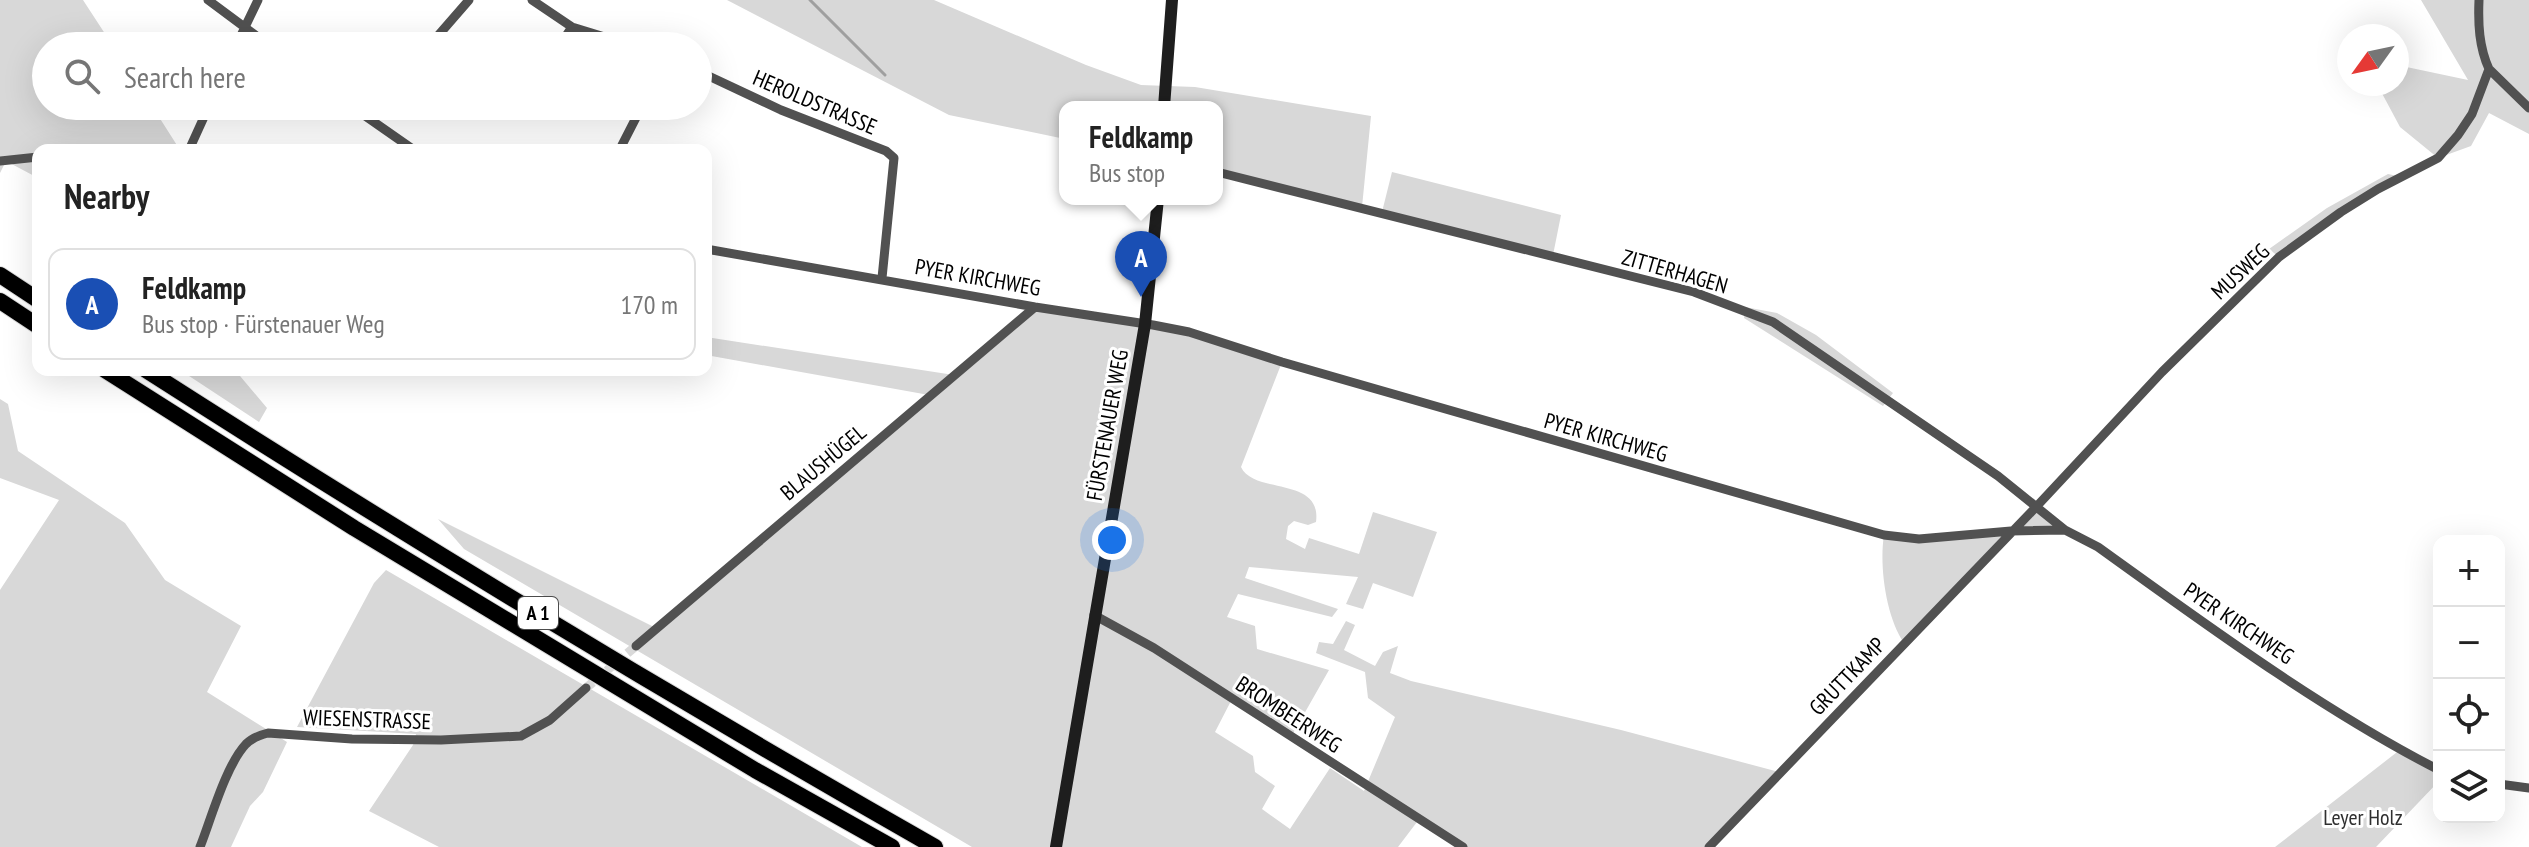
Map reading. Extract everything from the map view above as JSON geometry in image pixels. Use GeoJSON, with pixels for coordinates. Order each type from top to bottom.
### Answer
{"type":"FeatureCollection","features":[{"type":"Feature","properties":{"kind":"highway"},"geometry":{"type":"LineString","coordinates":[[0,275],[32,296]]}},
{"type":"Feature","properties":{"kind":"highway"},"geometry":{"type":"LineString","coordinates":[[0,301],[32,322]]}},
{"type":"Feature","properties":{"kind":"highway","name":"A 1"},"geometry":{"type":"LineString","coordinates":[[115,376],[381,544],[755,770],[892,847]]}},
{"type":"Feature","properties":{"kind":"highway","name":"A 1"},"geometry":{"type":"LineString","coordinates":[[155,376],[366,510],[773,754],[935,847]]}},
{"type":"Feature","properties":{"kind":"street"},"geometry":{"type":"LineString","coordinates":[[208,0],[252,32]]}},
{"type":"Feature","properties":{"kind":"street"},"geometry":{"type":"LineString","coordinates":[[243,32],[258,0]]}},
{"type":"Feature","properties":{"kind":"street"},"geometry":{"type":"LineString","coordinates":[[441,32],[469,0]]}},
{"type":"Feature","properties":{"kind":"street"},"geometry":{"type":"LineString","coordinates":[[532,0],[572,27],[588,32]]}},
{"type":"Feature","properties":{"kind":"street"},"geometry":{"type":"LineString","coordinates":[[1164,101],[1172,0]]}},
{"type":"Feature","properties":{"kind":"street"},"geometry":{"type":"LineString","coordinates":[[2479,0],[2482,54],[2489,69],[2529,108]]}},
{"type":"Feature","properties":{"kind":"street"},"geometry":{"type":"LineString","coordinates":[[569,32],[572,27]]}},
{"type":"Feature","properties":{"kind":"street","name":"MUSWEG"},"geometry":{"type":"LineString","coordinates":[[2011,531],[2162,372],[2279,257],[2341,212],[2438,158],[2472,114],[2489,69]]}},
{"type":"Feature","properties":{"kind":"street","name":"HEROLDSTRASSE"},"geometry":{"type":"LineString","coordinates":[[712,78],[781,110],[886,151],[894,158],[882,278]]}},
{"type":"Feature","properties":{"kind":"street"},"geometry":{"type":"LineString","coordinates":[[192,144],[203,120]]}},
{"type":"Feature","properties":{"kind":"street"},"geometry":{"type":"LineString","coordinates":[[371,120],[405,144]]}},
{"type":"Feature","properties":{"kind":"street"},"geometry":{"type":"LineString","coordinates":[[623,144],[635,120]]}},
{"type":"Feature","properties":{"kind":"street"},"geometry":{"type":"LineString","coordinates":[[2,158],[32,157]]}},
{"type":"Feature","properties":{"kind":"street","name":"ZITTERHAGEN"},"geometry":{"type":"LineString","coordinates":[[1223,174],[1694,292],[1773,322],[1998,476],[2065,530]]}},
{"type":"Feature","properties":{"kind":"street","name":"FÜRSTENAUER WEG"},"geometry":{"type":"LineString","coordinates":[[1056,847],[1145,324],[1157,205]]}},
{"type":"Feature","properties":{"kind":"street","name":"PYER KIRCHWEG"},"geometry":{"type":"LineString","coordinates":[[712,250],[1189,332],[1884,535],[1919,539],[2065,530],[2098,547],[2310,693],[2433,767]]}},
{"type":"Feature","properties":{"kind":"street","name":"BLAUSHÜGEL"},"geometry":{"type":"LineString","coordinates":[[636,646],[1035,307]]}},
{"type":"Feature","properties":{"kind":"street","name":"GRUTTKAMP"},"geometry":{"type":"LineString","coordinates":[[1709,847],[2011,531]]}},
{"type":"Feature","properties":{"kind":"street","name":"BROMBEERWEG"},"geometry":{"type":"LineString","coordinates":[[1094,615],[1154,648],[1463,847]]}},
{"type":"Feature","properties":{"kind":"street","name":"WIESENSTRASSE"},"geometry":{"type":"LineString","coordinates":[[200,847],[237,755],[249,741],[262,735],[441,740],[521,736],[550,720],[586,688]]}},
{"type":"Feature","properties":{"kind":"street"},"geometry":{"type":"LineString","coordinates":[[2505,785],[2529,788]]}},
{"type":"Feature","properties":{"kind":"green space"},"geometry":{"type":"Polygon","coordinates":[[[0,0],[83,0],[104,32],[32,32],[32,120],[161,120],[176,144],[32,144],[32,175],[6,161],[0,173],[0,0]]]}},
{"type":"Feature","properties":{"kind":"green space"},"geometry":{"type":"Polygon","coordinates":[[[727,0],[934,0],[1141,85],[1195,87],[1371,116],[1362,207],[1382,212],[1392,172],[1561,215],[1553,255],[1223,173],[1223,101],[1059,101],[1059,138],[949,115],[727,0]]]}},
{"type":"Feature","properties":{"kind":"green space"},"geometry":{"type":"Polygon","coordinates":[[[2421,0],[2529,0],[2529,134],[2489,113],[2471,146],[2438,158],[2400,127],[2383,96],[2409,96],[2409,68],[2468,80],[2421,0]]]}},
{"type":"Feature","properties":{"kind":"green space"},"geometry":{"type":"Polygon","coordinates":[[[2388,174],[2402,177],[2279,257],[2269,249],[2327,208],[2388,174]]]}},
{"type":"Feature","properties":{"kind":"green space"},"geometry":{"type":"Polygon","coordinates":[[[1035,307],[1153,325],[1282,362],[1241,467],[1248,476],[1309,498],[1315,508],[1316,522],[1308,525],[1294,521],[1288,526],[1286,539],[1305,549],[1309,538],[1359,554],[1373,512],[1437,532],[1413,597],[1373,583],[1363,609],[1346,604],[1358,577],[1249,567],[1245,578],[1338,609],[1332,617],[1238,594],[1227,617],[1255,626],[1257,649],[1329,670],[1291,737],[1232,699],[1215,732],[1253,756],[1255,772],[1275,786],[1262,809],[1290,829],[1330,768],[1364,791],[1395,717],[1368,698],[1365,672],[1316,653],[1319,642],[1333,644],[1346,621],[1355,625],[1344,650],[1375,666],[1383,652],[1398,646],[1390,673],[1411,681],[1621,730],[1779,772],[1707,847],[1466,847],[1420,818],[1398,847],[972,847],[464,549],[438,519],[656,628],[929,395],[712,356],[712,338],[954,375],[1035,307]]]}},
{"type":"Feature","properties":{"kind":"green space"},"geometry":{"type":"Polygon","coordinates":[[[1745,307],[1777,313],[1816,335],[1893,393],[1883,406],[1744,318],[1745,307]]]}},
{"type":"Feature","properties":{"kind":"green space"},"geometry":{"type":"Polygon","coordinates":[[[189,376],[240,376],[267,408],[259,422],[189,376]]]}},
{"type":"Feature","properties":{"kind":"green space"},"geometry":{"type":"Polygon","coordinates":[[[0,399],[8,404],[18,451],[125,523],[165,580],[241,626],[207,692],[287,742],[263,792],[250,806],[231,847],[0,847],[0,590],[59,500],[0,478],[0,399]]]}},
{"type":"Feature","properties":{"kind":"green space"},"geometry":{"type":"Polygon","coordinates":[[[2037,506],[2065,530],[2011,531],[2037,506]]]}},
{"type":"Feature","properties":{"kind":"green space"},"geometry":{"type":"Polygon","coordinates":[[[2011,531],[1904,643],[1893,620],[1885,591],[1882,561],[1884,535],[1919,539],[2011,531]]]}},
{"type":"Feature","properties":{"kind":"green space"},"geometry":{"type":"Polygon","coordinates":[[[386,570],[862,847],[439,847],[369,811],[413,745],[416,734],[297,727],[374,583],[386,570]]]}},
{"type":"Feature","properties":{"kind":"green space","name":"Leyer Holz"},"geometry":{"type":"Polygon","coordinates":[[[2401,749],[2433,770],[2433,787],[2376,847],[2275,847],[2401,749]]]}},
{"type":"Feature","properties":{"kind":"waterway"},"geometry":{"type":"LineString","coordinates":[[810,0],[885,75]]}},
{"type":"Feature","properties":{"kind":"tunnel"},"geometry":{"type":"LineString","coordinates":[[586,688],[636,646]]}},
{"type":"Feature","properties":{"kind":"place","name":"Feldkamp"},"geometry":{"type":"Point","coordinates":[1141,297]}}]}
